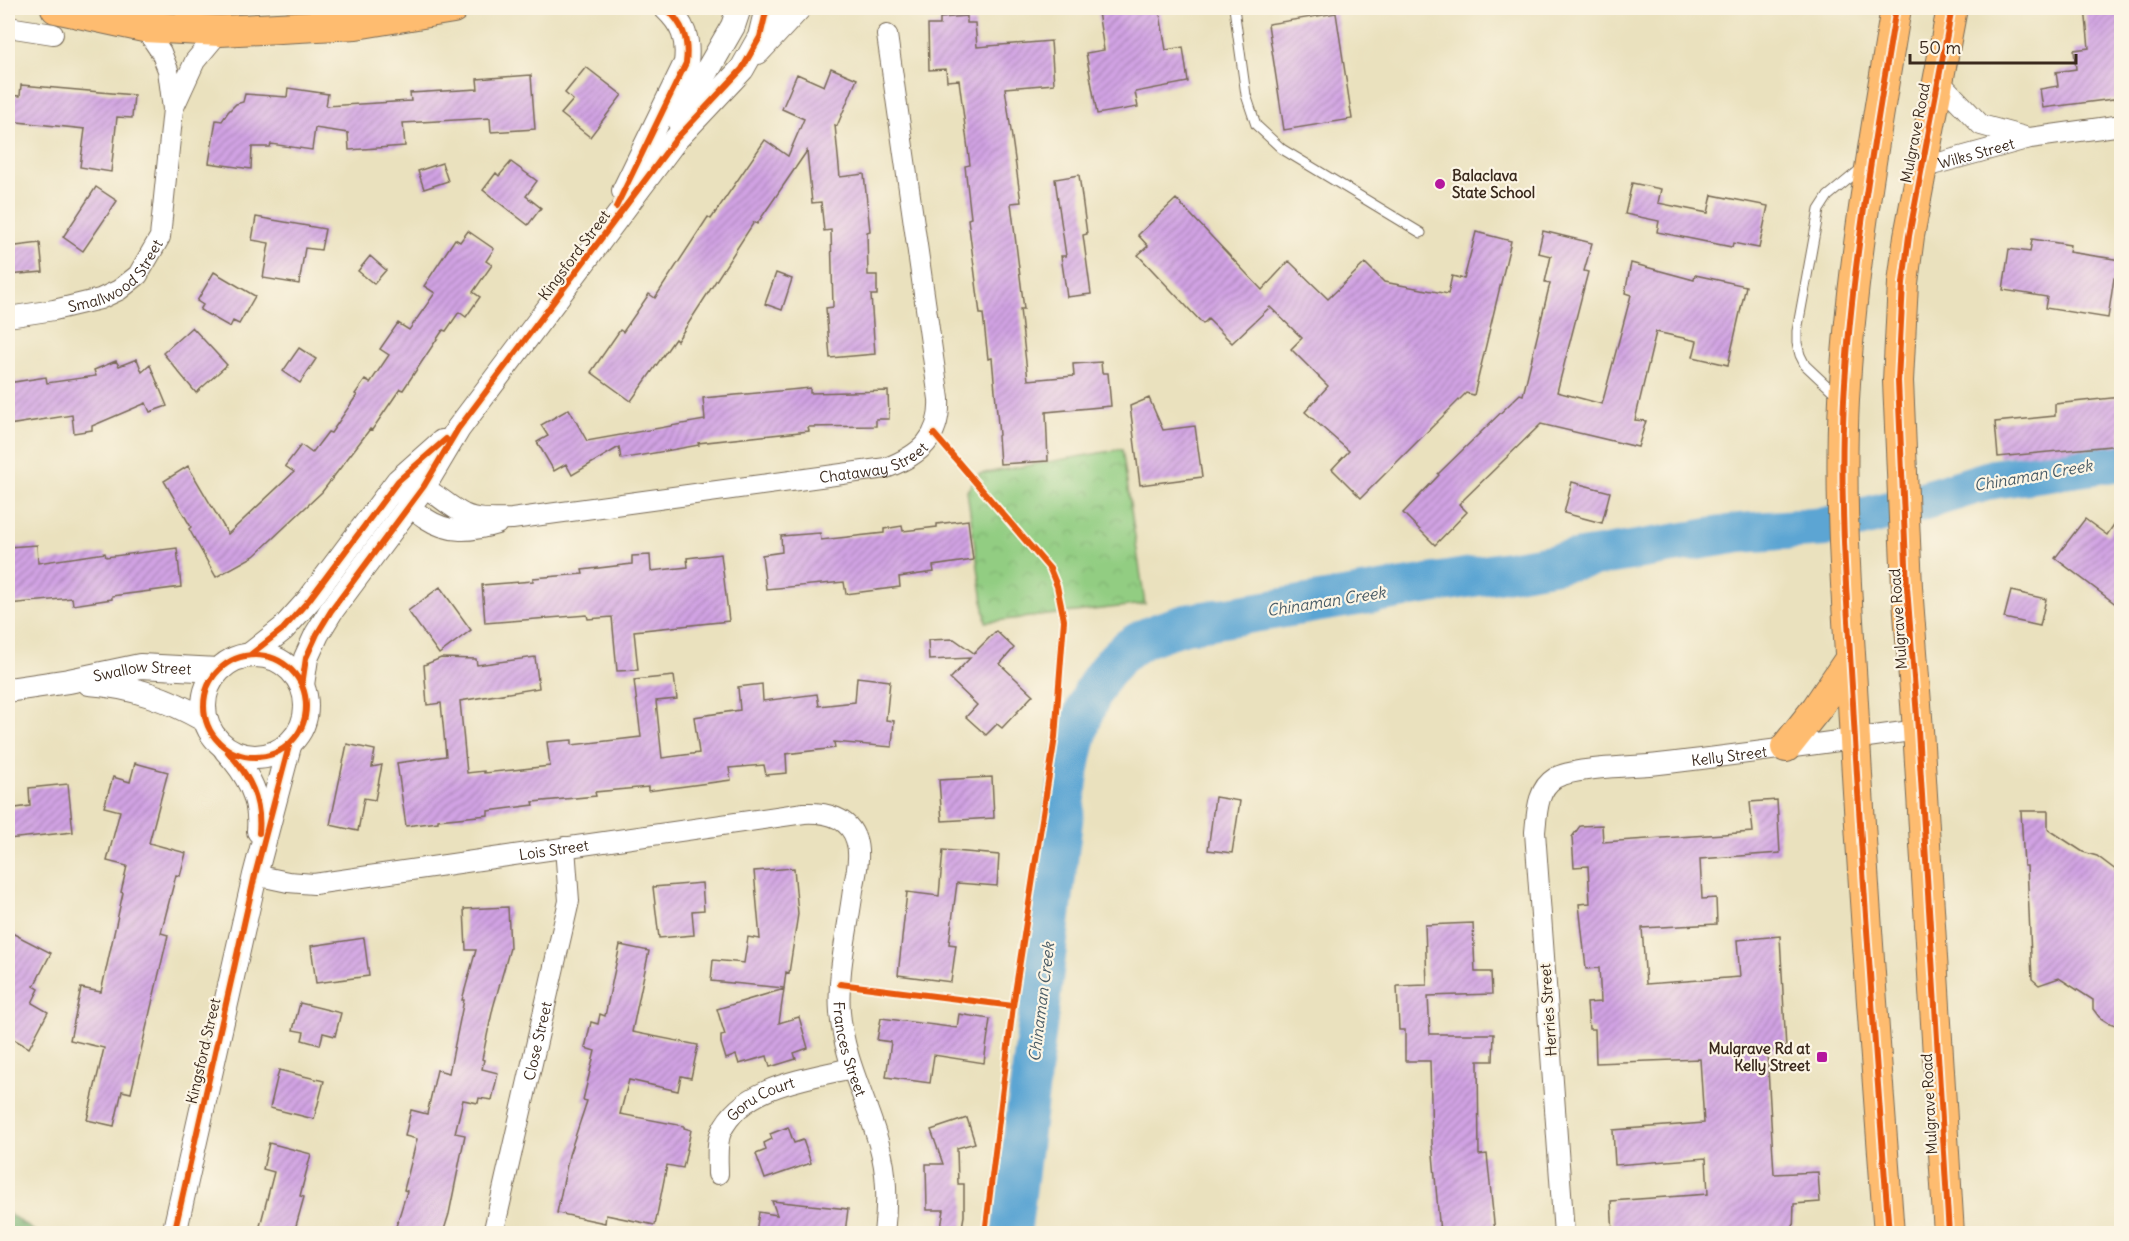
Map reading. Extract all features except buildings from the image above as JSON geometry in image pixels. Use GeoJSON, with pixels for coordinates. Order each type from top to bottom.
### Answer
{"type":"FeatureCollection","features":[{"type":"Feature","properties":{"kind":"main road"},"geometry":{"type":"LineString","coordinates":[[54,21],[220,32],[356,24],[453,8]]}},
{"type":"Feature","properties":{"kind":"main road"},"geometry":{"type":"LineString","coordinates":[[1881,8],[1889,51]]}},
{"type":"Feature","properties":{"kind":"main road"},"geometry":{"type":"LineString","coordinates":[[1889,1233],[1854,738],[1844,499],[1844,402],[1850,316],[1896,8]]}},
{"type":"Feature","properties":{"kind":"main road","name":"Mulgrave Road"},"geometry":{"type":"LineString","coordinates":[[1948,1233],[1899,427],[1900,332],[1909,236],[1952,8]]}},
{"type":"Feature","properties":{"kind":"main road"},"geometry":{"type":"LineString","coordinates":[[1786,747],[1818,708],[1850,659]]}},
{"type":"Feature","properties":{"kind":"street"},"geometry":{"type":"LineString","coordinates":[[600,239],[686,63],[688,47],[683,30],[674,15],[666,8]]}},
{"type":"Feature","properties":{"kind":"street","name":"Kingsford Street"},"geometry":{"type":"LineString","coordinates":[[676,139],[695,92],[724,45],[739,8]]}},
{"type":"Feature","properties":{"kind":"street","name":"Kingsford Street"},"geometry":{"type":"LineString","coordinates":[[302,685],[306,658],[331,611],[424,486],[458,429],[600,239],[676,139],[742,69],[760,37],[767,8]]}},
{"type":"Feature","properties":{"kind":"street"},"geometry":{"type":"LineString","coordinates":[[742,69],[799,8]]}},
{"type":"Feature","properties":{"kind":"street"},"geometry":{"type":"LineString","coordinates":[[8,27],[54,21]]}},
{"type":"Feature","properties":{"kind":"street","name":"Smallwood Street"},"geometry":{"type":"LineString","coordinates":[[8,317],[54,310],[100,299],[119,290],[138,275],[160,237],[173,109],[168,70],[161,52],[144,27]]}},
{"type":"Feature","properties":{"kind":"street","name":"Smallwood Street"},"geometry":{"type":"LineString","coordinates":[[173,109],[195,61],[220,32]]}},
{"type":"Feature","properties":{"kind":"street","name":"Chataway Street"},"geometry":{"type":"LineString","coordinates":[[409,506],[436,525],[457,531],[476,530],[512,519],[885,468],[900,462],[926,444],[934,434],[938,422],[939,399],[887,35]]}},
{"type":"Feature","properties":{"kind":"street","name":"Wilks Street"},"geometry":{"type":"LineString","coordinates":[[1938,81],[1982,125],[2030,138]]}},
{"type":"Feature","properties":{"kind":"street","name":"Wilks Street"},"geometry":{"type":"LineString","coordinates":[[1921,168],[2030,138],[2121,125]]}},
{"type":"Feature","properties":{"kind":"street","name":"Kingsford Street"},"geometry":{"type":"LineString","coordinates":[[250,655],[283,628],[304,605],[398,481],[458,429]]}},
{"type":"Feature","properties":{"kind":"street"},"geometry":{"type":"LineString","coordinates":[[398,481],[409,506]]}},
{"type":"Feature","properties":{"kind":"street","name":"Chataway Street"},"geometry":{"type":"LineString","coordinates":[[398,481],[424,486],[466,514],[478,518],[512,519]]}},
{"type":"Feature","properties":{"kind":"street"},"geometry":{"type":"LineString","coordinates":[[250,655],[266,656],[281,661],[293,672],[302,685],[306,701],[306,718],[299,733],[289,746],[275,754],[259,758],[241,757],[225,749],[213,736],[205,720],[203,703],[208,685],[218,670],[232,660],[250,655]]}},
{"type":"Feature","properties":{"kind":"street","name":"Swallow Street"},"geometry":{"type":"LineString","coordinates":[[8,690],[69,681],[140,666],[218,670]]}},
{"type":"Feature","properties":{"kind":"street","name":"Swallow Street"},"geometry":{"type":"LineString","coordinates":[[69,681],[111,684],[149,694],[205,720]]}},
{"type":"Feature","properties":{"kind":"street","name":"Kelly Street"},"geometry":{"type":"LineString","coordinates":[[1544,788],[1556,778],[1571,772],[1657,764],[1918,730]]}},
{"type":"Feature","properties":{"kind":"street","name":"Kingsford Street"},"geometry":{"type":"LineString","coordinates":[[174,1233],[255,875],[289,746]]}},
{"type":"Feature","properties":{"kind":"street","name":"Kingsford Street"},"geometry":{"type":"LineString","coordinates":[[225,749],[246,772],[258,799],[260,821],[255,875]]}},
{"type":"Feature","properties":{"kind":"street","name":"Herries Street"},"geometry":{"type":"LineString","coordinates":[[1544,788],[1538,806],[1535,831],[1564,1233]]}},
{"type":"Feature","properties":{"kind":"street","name":"Lois Street"},"geometry":{"type":"LineString","coordinates":[[255,875],[288,882],[314,884],[804,813],[834,816],[848,826]]}},
{"type":"Feature","properties":{"kind":"street","name":"Frances Street"},"geometry":{"type":"LineString","coordinates":[[848,826],[856,841],[857,862],[840,984],[840,1012],[851,1068],[867,1107],[882,1155],[886,1179],[884,1233]]}},
{"type":"Feature","properties":{"kind":"street","name":"Close Street"},"geometry":{"type":"LineString","coordinates":[[493,1233],[568,901],[565,847]]}},
{"type":"Feature","properties":{"kind":"street","name":"Goru Court"},"geometry":{"type":"LineString","coordinates":[[718,1174],[721,1133],[733,1114],[750,1100],[772,1088],[851,1068]]}},
{"type":"Feature","properties":{"kind":"lane"},"geometry":{"type":"LineString","coordinates":[[1234,8],[1246,94],[1256,125],[1282,149],[1421,233]]}},
{"type":"Feature","properties":{"kind":"lane"},"geometry":{"type":"LineString","coordinates":[[1844,402],[1805,365],[1800,355],[1797,331],[1818,210],[1828,196],[1872,159]]}},
{"type":"Feature","properties":{"kind":"green space"},"geometry":{"type":"Polygon","coordinates":[[[1122,449],[1145,604],[986,622],[967,491],[979,474],[1122,449]]]}},
{"type":"Feature","properties":{"kind":"green space"},"geometry":{"type":"Polygon","coordinates":[[[8,1213],[37,1233],[8,1233],[8,1213]]]}},
{"type":"Feature","properties":{"kind":"waterway","name":"Chinaman Creek"},"geometry":{"type":"LineString","coordinates":[[1011,1234],[1069,773],[1077,735],[1098,683],[1109,667],[1138,642],[1186,624],[1740,533],[1826,527],[1897,509],[1993,479],[2122,461]]}},
{"type":"Feature","properties":{"kind":"cycle path"},"geometry":{"type":"LineString","coordinates":[[616,207],[686,63],[687,47],[684,32],[666,8]]}},
{"type":"Feature","properties":{"kind":"cycle path"},"geometry":{"type":"LineString","coordinates":[[302,685],[306,658],[331,611],[424,486],[458,429],[676,139],[742,69],[760,37],[767,8]]}},
{"type":"Feature","properties":{"kind":"cycle path"},"geometry":{"type":"LineString","coordinates":[[1889,1234],[1861,836],[1846,589],[1842,475],[1844,400],[1852,301],[1896,8]]}},
{"type":"Feature","properties":{"kind":"cycle path"},"geometry":{"type":"LineString","coordinates":[[1949,1234],[1907,587],[1898,381],[1903,283],[1909,236],[1952,8]]}},
{"type":"Feature","properties":{"kind":"cycle path"},"geometry":{"type":"LineString","coordinates":[[934,434],[1050,569],[1057,586],[1064,620],[1055,737],[1013,1006],[985,1234]]}},
{"type":"Feature","properties":{"kind":"cycle path"},"geometry":{"type":"LineString","coordinates":[[250,655],[283,629],[309,600],[398,481],[446,439]]}},
{"type":"Feature","properties":{"kind":"cycle path"},"geometry":{"type":"LineString","coordinates":[[255,655],[275,658],[284,663],[298,677],[303,686],[306,706],[303,726],[298,735],[284,749],[275,754],[255,757],[235,754],[226,749],[212,735],[207,726],[204,706],[207,686],[212,677],[226,663],[235,658],[255,655]]}},
{"type":"Feature","properties":{"kind":"cycle path"},"geometry":{"type":"LineString","coordinates":[[174,1234],[255,875],[289,746]]}},
{"type":"Feature","properties":{"kind":"cycle path"},"geometry":{"type":"LineString","coordinates":[[228,752],[243,770],[253,789],[259,810],[259,833]]}},
{"type":"Feature","properties":{"kind":"cycle path"},"geometry":{"type":"LineString","coordinates":[[840,984],[1013,1006]]}},
{"type":"Feature","properties":{"kind":"place","name":"Balaclava State School"},"geometry":{"type":"Point","coordinates":[1440,184]}},
{"type":"Feature","properties":{"kind":"place","name":"Mulgrave Rd at Kelly Street"},"geometry":{"type":"Point","coordinates":[1822,1057]}}]}
